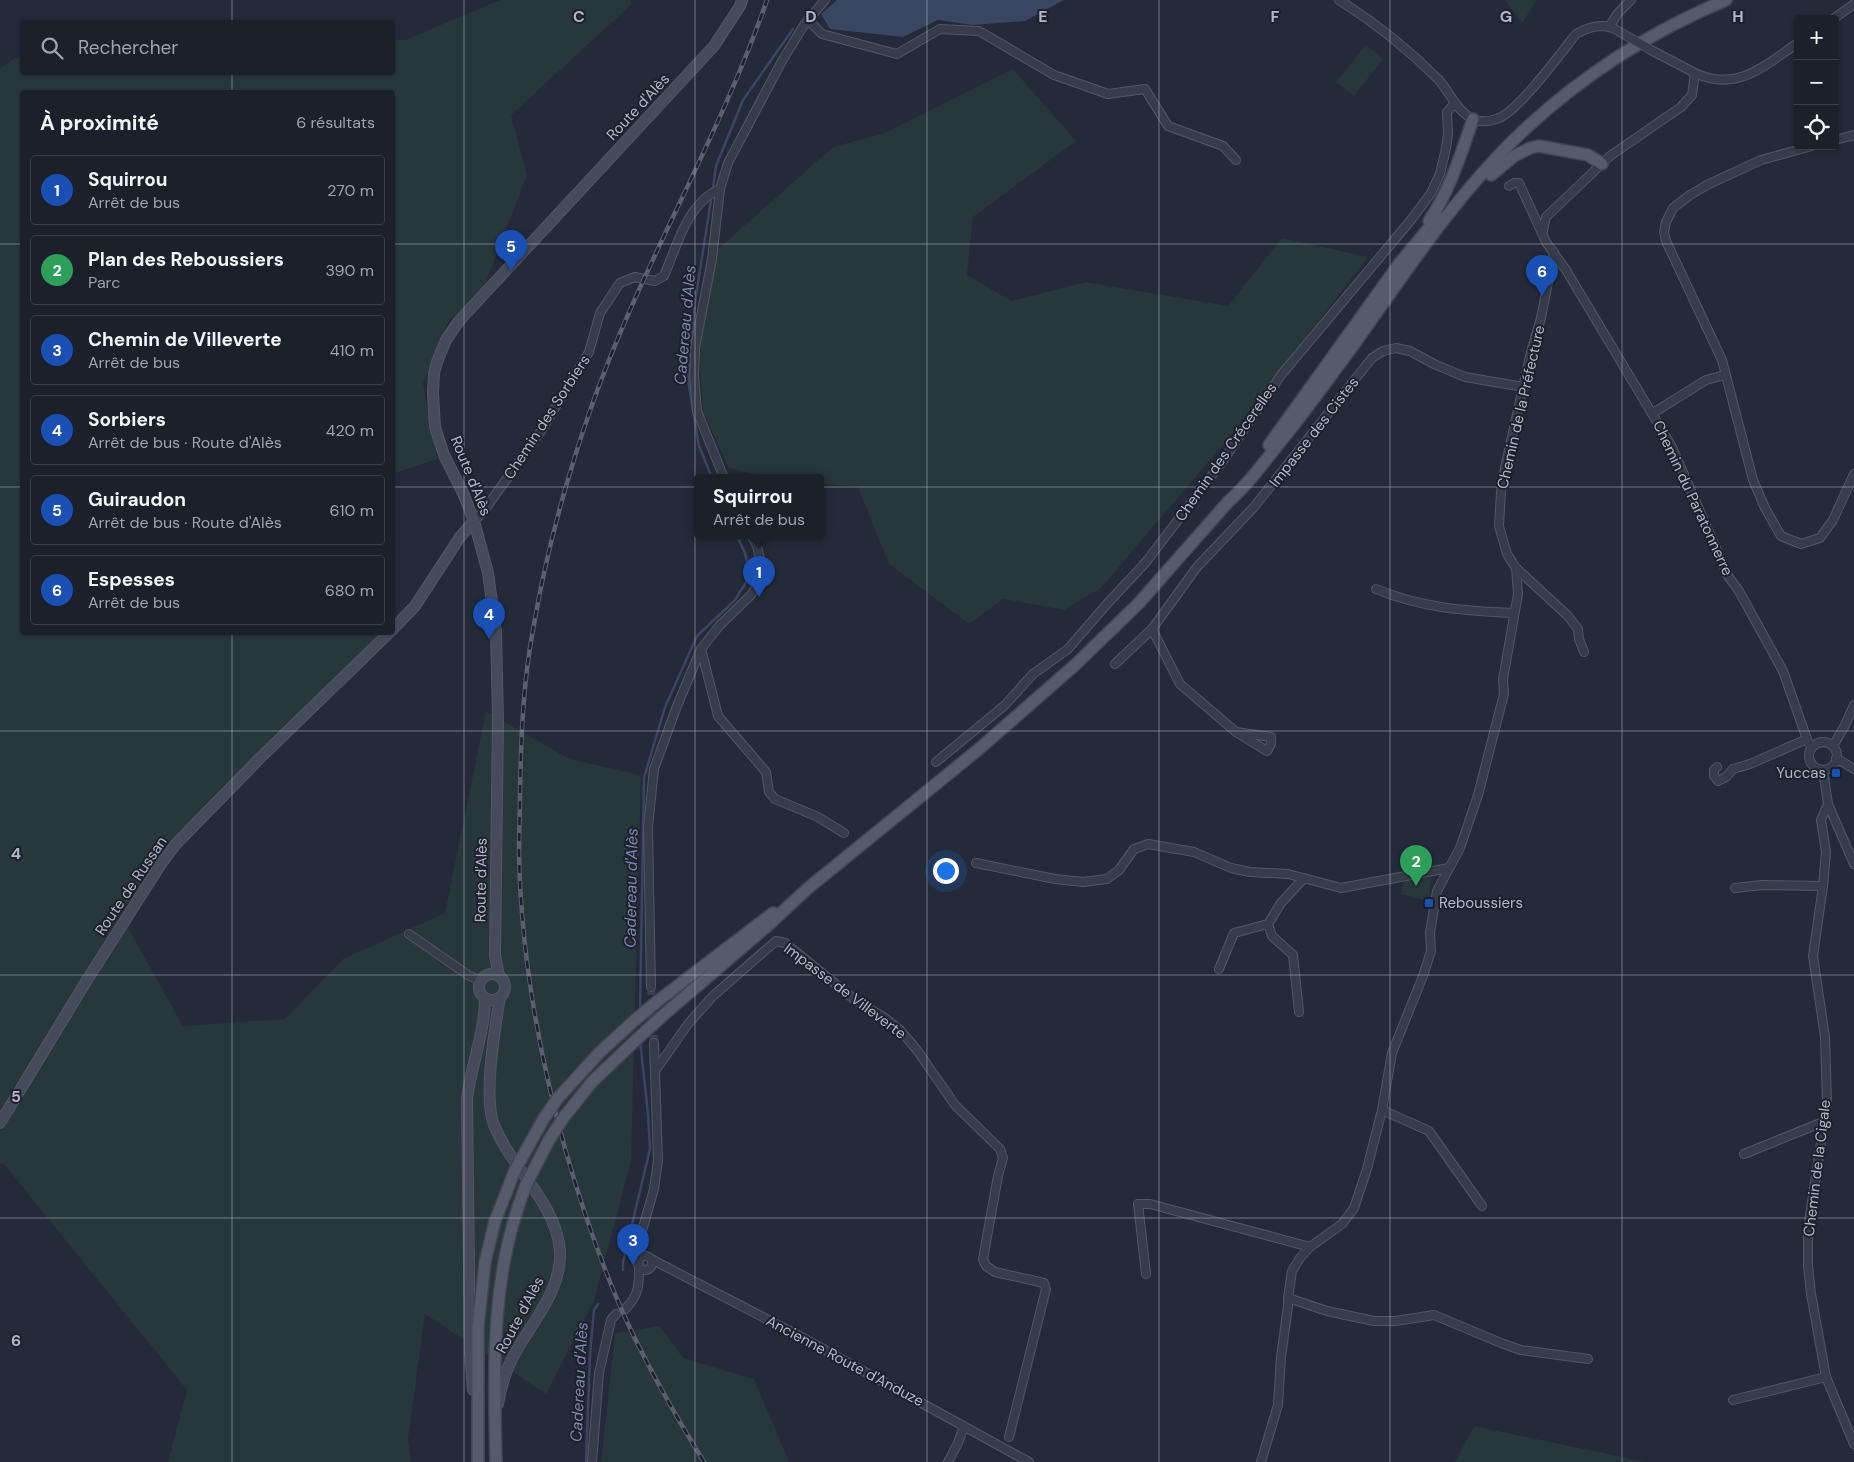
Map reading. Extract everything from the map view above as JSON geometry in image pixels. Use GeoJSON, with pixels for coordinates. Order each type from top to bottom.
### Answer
{"type":"FeatureCollection","features":[{"type":"Feature","properties":{"kind":"main road","name":"Route d'Alès"},"geometry":{"type":"LineString","coordinates":[[499,976],[495,956],[498,720],[496,631],[488,573],[474,521],[463,493],[444,455],[435,427],[434,373],[446,340],[459,321],[714,46],[742,0]]}},
{"type":"Feature","properties":{"kind":"main road"},"geometry":{"type":"LineString","coordinates":[[1400,264],[1477,170],[1515,131],[1555,95],[1599,61],[1648,30],[1708,0]]}},
{"type":"Feature","properties":{"kind":"main road"},"geometry":{"type":"LineString","coordinates":[[1228,502],[1243,489],[1305,412],[1453,210],[1524,131],[1581,82],[1602,67],[1660,32],[1726,0]]}},
{"type":"Feature","properties":{"kind":"main road"},"geometry":{"type":"LineString","coordinates":[[496,1462],[494,1368],[500,1280],[516,1209],[549,1140],[564,1117],[592,1082],[660,1018],[807,890],[979,749],[1081,659],[1166,575],[1228,502],[1400,264],[1440,204],[1451,181],[1473,119]]}},
{"type":"Feature","properties":{"kind":"main road"},"geometry":{"type":"LineString","coordinates":[[1453,210],[1506,162],[1530,148],[1546,146],[1588,155],[1602,164]]}},
{"type":"Feature","properties":{"kind":"main road","name":"Route de Russan"},"geometry":{"type":"LineString","coordinates":[[395,627],[415,606],[460,537],[474,521]]}},
{"type":"Feature","properties":{"kind":"main road","name":"Route de Russan"},"geometry":{"type":"LineString","coordinates":[[0,1123],[101,956],[176,844],[259,759],[387,635]]}},
{"type":"Feature","properties":{"kind":"main road"},"geometry":{"type":"LineString","coordinates":[[478,1462],[478,1327],[485,1262],[495,1221],[518,1166],[544,1118],[558,1098],[600,1053],[659,1000],[759,922],[807,890]]}},
{"type":"Feature","properties":{"kind":"main road","name":"Route d'Alès"},"geometry":{"type":"LineString","coordinates":[[484,978],[495,956]]}},
{"type":"Feature","properties":{"kind":"main road"},"geometry":{"type":"LineString","coordinates":[[499,976],[505,986],[500,997],[492,1000],[485,998],[480,992],[484,978],[499,976]]}},
{"type":"Feature","properties":{"kind":"main road","name":"Route d'Alès"},"geometry":{"type":"LineString","coordinates":[[495,1425],[501,1386],[506,1372],[553,1289],[560,1253],[553,1223],[499,1136],[492,1118],[489,1092],[500,997]]}},
{"type":"Feature","properties":{"kind":"main road","name":"Route d'Alès"},"geometry":{"type":"LineString","coordinates":[[478,1440],[470,1352],[467,1099],[470,1073],[483,1023],[485,998]]}},
{"type":"Feature","properties":{"kind":"street"},"geometry":{"type":"LineString","coordinates":[[722,474],[698,411],[694,376],[695,348],[712,259],[720,189],[728,163],[782,60],[808,20],[825,0]]}},
{"type":"Feature","properties":{"kind":"street"},"geometry":{"type":"LineString","coordinates":[[1339,0],[1368,19],[1396,41],[1439,80],[1460,110],[1473,119],[1491,121],[1501,117],[1522,99],[1576,34],[1587,27],[1611,27],[1705,78],[1723,80],[1737,79],[1755,72],[1794,46]]}},
{"type":"Feature","properties":{"kind":"street"},"geometry":{"type":"LineString","coordinates":[[1611,27],[1618,13],[1630,0]]}},
{"type":"Feature","properties":{"kind":"street"},"geometry":{"type":"LineString","coordinates":[[1839,15],[1854,4]]}},
{"type":"Feature","properties":{"kind":"street"},"geometry":{"type":"LineString","coordinates":[[808,20],[822,34],[897,54],[940,29],[979,31],[1054,75],[1108,94],[1145,89],[1168,126],[1223,146],[1236,160]]}},
{"type":"Feature","properties":{"kind":"street"},"geometry":{"type":"LineString","coordinates":[[1543,231],[1546,217],[1610,156],[1682,107],[1692,95],[1695,73]]}},
{"type":"Feature","properties":{"kind":"street","name":"Chemin des Crécerelles"},"geometry":{"type":"LineString","coordinates":[[936,762],[1005,705],[1033,674],[1068,648],[1146,562],[1222,462],[1281,375],[1411,220],[1431,192],[1440,174],[1446,148],[1448,134],[1447,112],[1455,103]]}},
{"type":"Feature","properties":{"kind":"street"},"geometry":{"type":"LineString","coordinates":[[1839,139],[1854,135]]}},
{"type":"Feature","properties":{"kind":"street"},"geometry":{"type":"LineString","coordinates":[[1797,150],[1761,160],[1709,184],[1673,208],[1666,222],[1664,232],[1666,241],[1722,360],[1754,480],[1767,514],[1781,536],[1801,544],[1820,538],[1833,520],[1854,474]]}},
{"type":"Feature","properties":{"kind":"street","name":"Chemin du Paratonnerre"},"geometry":{"type":"LineString","coordinates":[[1509,186],[1519,183],[1536,221],[1543,231],[1546,242],[1653,413],[1672,447],[1688,480],[1728,576],[1739,591],[1783,671],[1812,747]]}},
{"type":"Feature","properties":{"kind":"street","name":"Chemin des Sorbiers"},"geometry":{"type":"LineString","coordinates":[[474,521],[483,512],[540,431],[590,352],[600,313],[620,284],[635,277],[655,281],[664,276],[689,217],[708,194],[720,189]]}},
{"type":"Feature","properties":{"kind":"street","name":"Chemin de la Préfecture"},"geometry":{"type":"LineString","coordinates":[[1261,1462],[1278,1405],[1281,1357],[1292,1271],[1310,1247],[1342,1224],[1354,1208],[1367,1169],[1382,1110],[1392,1053],[1424,976],[1431,951],[1430,932],[1437,891],[1460,848],[1478,795],[1504,694],[1503,679],[1518,594],[1516,568],[1506,554],[1499,526],[1505,468],[1554,252]]}},
{"type":"Feature","properties":{"kind":"street","name":"Impasse des Cistes"},"geometry":{"type":"LineString","coordinates":[[1115,664],[1152,629],[1197,567],[1254,507],[1372,358],[1383,351],[1396,348],[1403,349],[1465,377],[1524,387]]}},
{"type":"Feature","properties":{"kind":"street"},"geometry":{"type":"LineString","coordinates":[[1653,413],[1706,380],[1725,375]]}},
{"type":"Feature","properties":{"kind":"street"},"geometry":{"type":"LineString","coordinates":[[651,987],[648,828],[654,769],[676,706],[701,649],[720,625],[751,595],[759,582],[762,568],[754,539]]}},
{"type":"Feature","properties":{"kind":"street"},"geometry":{"type":"LineString","coordinates":[[1516,568],[1568,616],[1578,629],[1579,640],[1584,652]]}},
{"type":"Feature","properties":{"kind":"street"},"geometry":{"type":"LineString","coordinates":[[1376,589],[1399,598],[1443,608],[1463,611],[1514,613]]}},
{"type":"Feature","properties":{"kind":"street"},"geometry":{"type":"LineString","coordinates":[[1152,629],[1180,684],[1236,732]]}},
{"type":"Feature","properties":{"kind":"street"},"geometry":{"type":"LineString","coordinates":[[701,649],[718,716],[766,772],[769,792],[775,799],[818,817],[844,833]]}},
{"type":"Feature","properties":{"kind":"street"},"geometry":{"type":"LineString","coordinates":[[1833,746],[1854,705]]}},
{"type":"Feature","properties":{"kind":"street"},"geometry":{"type":"LineString","coordinates":[[1717,768],[1714,770],[1714,776],[1718,781],[1726,777],[1733,769],[1750,764],[1807,738]]}},
{"type":"Feature","properties":{"kind":"street"},"geometry":{"type":"LineString","coordinates":[[1820,742],[1833,746],[1836,752],[1834,764],[1823,770],[1812,764],[1809,759],[1809,752],[1812,747],[1820,742]]}},
{"type":"Feature","properties":{"kind":"street"},"geometry":{"type":"LineString","coordinates":[[1836,758],[1854,769]]}},
{"type":"Feature","properties":{"kind":"street","name":"Chemin de la Cigale"},"geometry":{"type":"LineString","coordinates":[[1823,770],[1828,804],[1821,820],[1826,852],[1813,956],[1825,1037],[1827,1102],[1808,1229],[1808,1257],[1810,1294],[1826,1377],[1854,1444]]}},
{"type":"Feature","properties":{"kind":"street"},"geometry":{"type":"LineString","coordinates":[[1828,804],[1854,864]]}},
{"type":"Feature","properties":{"kind":"street"},"geometry":{"type":"LineString","coordinates":[[976,863],[1055,879],[1083,882],[1107,879],[1119,870],[1134,849],[1148,844],[1194,852],[1231,868],[1250,872],[1288,874],[1341,888],[1449,868]]}},
{"type":"Feature","properties":{"kind":"street"},"geometry":{"type":"LineString","coordinates":[[1219,969],[1234,933],[1268,924],[1281,903],[1304,878]]}},
{"type":"Feature","properties":{"kind":"street"},"geometry":{"type":"LineString","coordinates":[[1735,888],[1762,885],[1823,886]]}},
{"type":"Feature","properties":{"kind":"street"},"geometry":{"type":"LineString","coordinates":[[1268,924],[1272,936],[1293,955],[1300,1012]]}},
{"type":"Feature","properties":{"kind":"street"},"geometry":{"type":"LineString","coordinates":[[409,934],[468,975],[484,978]]}},
{"type":"Feature","properties":{"kind":"street","name":"Impasse de Villeverte"},"geometry":{"type":"LineString","coordinates":[[655,1070],[688,1024],[713,996],[776,941],[785,943],[855,1000],[885,1018],[900,1030],[917,1050],[955,1105],[1000,1149],[1003,1158],[983,1259],[986,1266],[995,1272],[1044,1283],[1046,1289],[1009,1437]]}},
{"type":"Feature","properties":{"kind":"street"},"geometry":{"type":"LineString","coordinates":[[625,1309],[635,1299],[647,1261],[640,1238],[654,1189],[658,1160],[654,1043]]}},
{"type":"Feature","properties":{"kind":"street"},"geometry":{"type":"LineString","coordinates":[[1382,1110],[1429,1131],[1482,1206]]}},
{"type":"Feature","properties":{"kind":"street"},"geometry":{"type":"LineString","coordinates":[[1744,1154],[1823,1122]]}},
{"type":"Feature","properties":{"kind":"street"},"geometry":{"type":"LineString","coordinates":[[1146,1274],[1138,1204],[1150,1204],[1310,1247]]}},
{"type":"Feature","properties":{"kind":"street","name":"Ancienne Route d'Anduze"},"geometry":{"type":"LineString","coordinates":[[647,1261],[794,1334],[1029,1462]]}},
{"type":"Feature","properties":{"kind":"street"},"geometry":{"type":"LineString","coordinates":[[1288,1298],[1327,1311],[1374,1321],[1396,1321],[1434,1315],[1521,1350],[1588,1360]]}},
{"type":"Feature","properties":{"kind":"street"},"geometry":{"type":"LineString","coordinates":[[592,1462],[599,1373],[611,1320],[616,1314]]}},
{"type":"Feature","properties":{"kind":"street"},"geometry":{"type":"LineString","coordinates":[[1733,1400],[1826,1377]]}},
{"type":"Feature","properties":{"kind":"street"},"geometry":{"type":"LineString","coordinates":[[948,1462],[964,1426]]}},
{"type":"Feature","properties":{"kind":"shaded area"},"geometry":{"type":"Polygon","coordinates":[[[500,0],[630,0],[632,4],[511,115],[527,175],[481,295],[449,320],[423,383],[437,459],[395,473],[395,90],[20,90],[20,635],[379,636],[336,676],[171,841],[121,915],[183,1026],[285,1019],[343,959],[445,913],[486,711],[569,759],[641,775],[631,1161],[594,1301],[546,1394],[425,1314],[408,1439],[411,1462],[168,1462],[187,1390],[3,1163],[0,1164],[0,68],[20,55],[20,75],[395,75],[395,40],[405,40],[500,0]]]}},
{"type":"Feature","properties":{"kind":"shaded area"},"geometry":{"type":"Polygon","coordinates":[[[1505,0],[1537,0],[1522,23],[1505,0]]]}},
{"type":"Feature","properties":{"kind":"shaded area"},"geometry":{"type":"Polygon","coordinates":[[[1366,45],[1383,59],[1354,96],[1336,82],[1366,45]]]}},
{"type":"Feature","properties":{"kind":"shaded area"},"geometry":{"type":"Polygon","coordinates":[[[1013,69],[1076,141],[973,217],[967,275],[1011,301],[1086,282],[1228,306],[1282,238],[1368,257],[1226,441],[1101,588],[1064,610],[1003,599],[969,624],[889,564],[858,487],[824,483],[824,474],[759,474],[729,468],[703,412],[699,347],[718,249],[833,147],[885,133],[1013,69]]]}},
{"type":"Feature","properties":{"kind":"shaded area"},"geometry":{"type":"Polygon","coordinates":[[[1404,878],[1432,878],[1428,901],[1401,894],[1404,878]]]}},
{"type":"Feature","properties":{"kind":"shaded area"},"geometry":{"type":"Polygon","coordinates":[[[660,1326],[683,1358],[754,1379],[789,1462],[601,1462],[615,1333],[660,1326]]]}},
{"type":"Feature","properties":{"kind":"shaded area"},"geometry":{"type":"Polygon","coordinates":[[[1474,1426],[1646,1462],[1455,1462],[1474,1426]]]}},
{"type":"Feature","properties":{"kind":"water"},"geometry":{"type":"Polygon","coordinates":[[[837,0],[1064,0],[1025,21],[973,25],[938,20],[903,37],[830,29],[821,14],[837,0]]]}},
{"type":"Feature","properties":{"kind":"waterway","name":"Cadereau d'Alès"},"geometry":{"type":"LineString","coordinates":[[713,188],[716,166],[743,100],[793,29]]}},
{"type":"Feature","properties":{"kind":"waterway","name":"Cadereau d'Alès"},"geometry":{"type":"LineString","coordinates":[[710,474],[699,446],[688,380],[695,302],[711,200]]}},
{"type":"Feature","properties":{"kind":"waterway","name":"Cadereau d'Alès"},"geometry":{"type":"LineString","coordinates":[[640,1012],[644,778],[665,707],[697,636],[735,600],[750,576],[745,553],[738,539]]}},
{"type":"Feature","properties":{"kind":"waterway","name":"Cadereau d'Alès"},"geometry":{"type":"LineString","coordinates":[[623,1270],[623,1262],[650,1149],[640,1040]]}},
{"type":"Feature","properties":{"kind":"waterway","name":"Cadereau d'Alès"},"geometry":{"type":"LineString","coordinates":[[586,1462],[590,1355],[594,1310],[598,1304]]}},
{"type":"Feature","properties":{"kind":"tunnel"},"geometry":{"type":"LineString","coordinates":[[651,987],[654,1043]]}},
{"type":"Feature","properties":{"kind":"railway"},"geometry":{"type":"LineString","coordinates":[[704,1462],[655,1378],[637,1344],[620,1305],[602,1262],[587,1218],[556,1115],[533,1004],[523,930],[519,854],[520,772],[525,690],[530,650],[544,573],[565,488],[592,405],[612,353],[748,52],[767,0]]}},
{"type":"Feature","properties":{"kind":"place","name":"Guiraudon"},"geometry":{"type":"Point","coordinates":[511,271]}},
{"type":"Feature","properties":{"kind":"place","name":"Espesses"},"geometry":{"type":"Point","coordinates":[1542,296]}},
{"type":"Feature","properties":{"kind":"place","name":"Squirrou"},"geometry":{"type":"Point","coordinates":[759,597]}},
{"type":"Feature","properties":{"kind":"place","name":"Sorbiers"},"geometry":{"type":"Point","coordinates":[489,639]}},
{"type":"Feature","properties":{"kind":"place","name":"Yuccas"},"geometry":{"type":"Point","coordinates":[1836,773]}},
{"type":"Feature","properties":{"kind":"place","name":"Plan des Reboussiers"},"geometry":{"type":"Point","coordinates":[1416,886]}},
{"type":"Feature","properties":{"kind":"place","name":"Reboussiers"},"geometry":{"type":"Point","coordinates":[1429,903]}},
{"type":"Feature","properties":{"kind":"place","name":"Chemin de Villeverte"},"geometry":{"type":"Point","coordinates":[633,1265]}}]}
